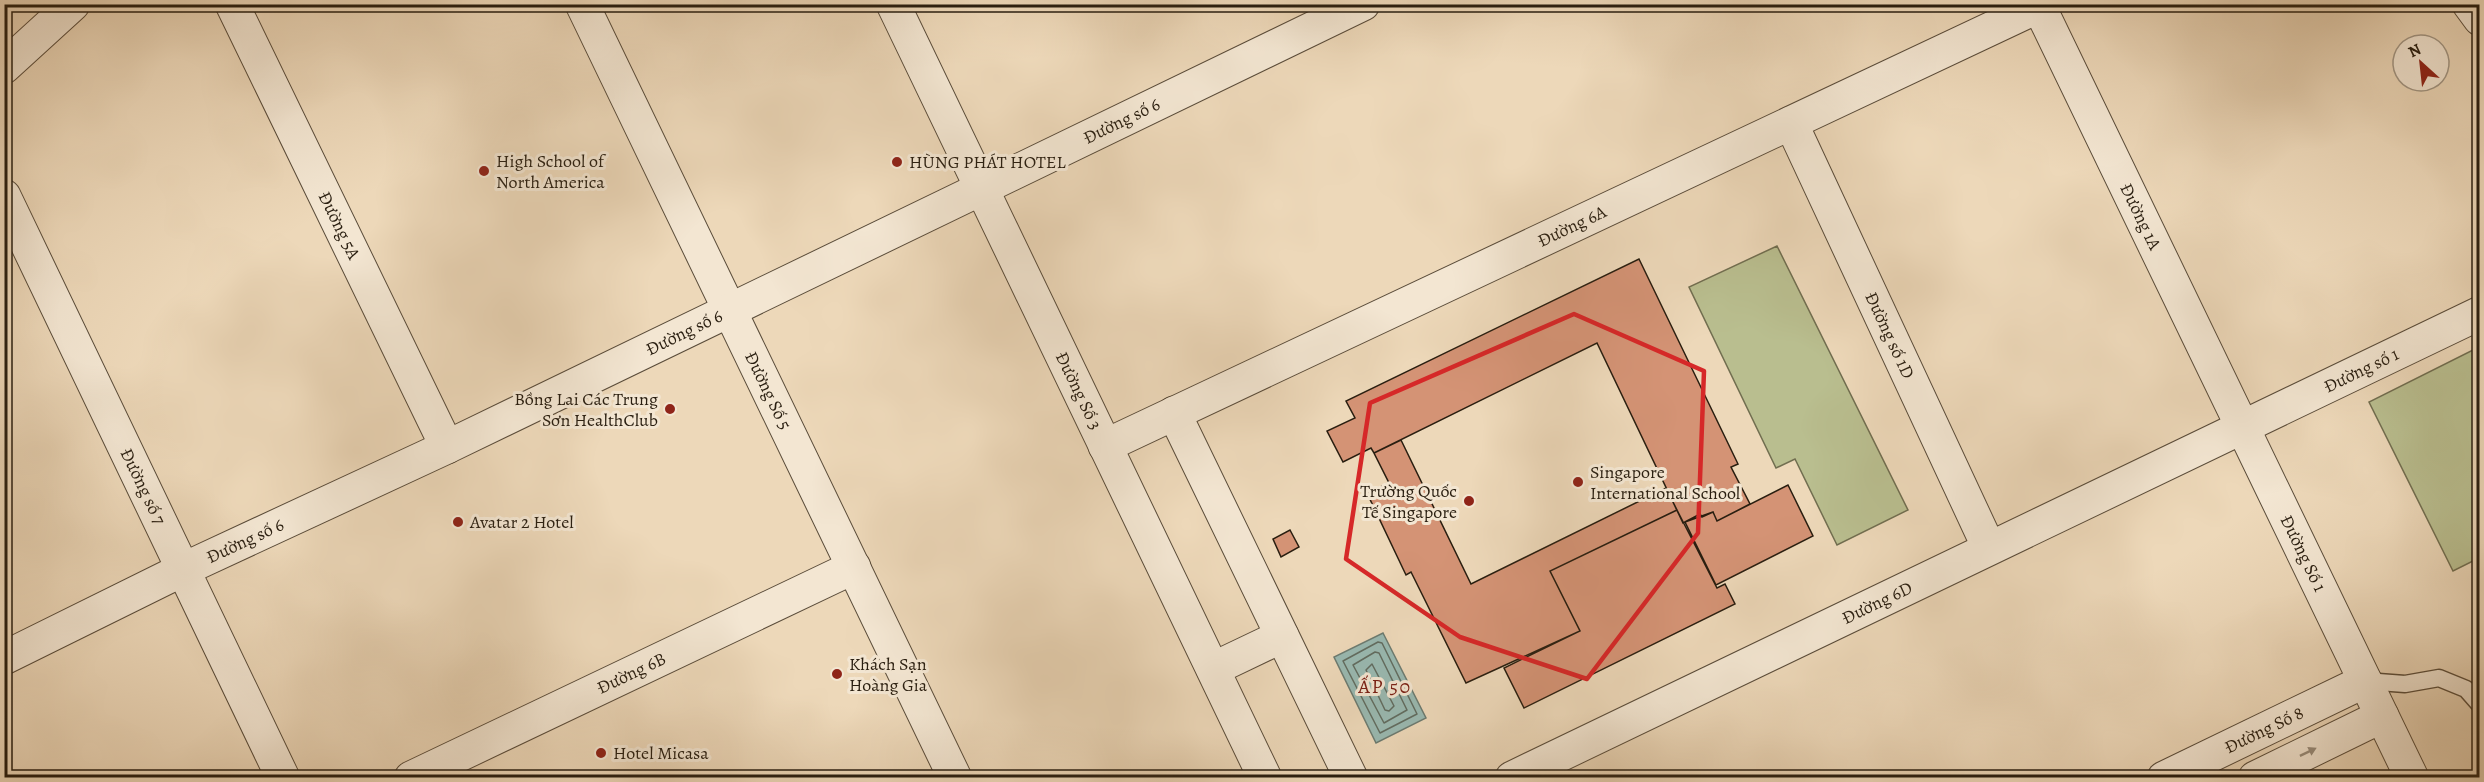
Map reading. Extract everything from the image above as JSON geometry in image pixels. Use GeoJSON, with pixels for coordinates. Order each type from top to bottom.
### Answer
{"type":"FeatureCollection","features":[{"type":"Feature","properties":{"kind":"street"},"geometry":{"type":"LineString","coordinates":[[4,67],[73,4]]}},
{"type":"Feature","properties":{"kind":"street","name":"Đường 5A"},"geometry":{"type":"LineString","coordinates":[[232,4],[447,447]]}},
{"type":"Feature","properties":{"kind":"street","name":"Đường Số 5"},"geometry":{"type":"LineString","coordinates":[[582,4],[954,777]]}},
{"type":"Feature","properties":{"kind":"street","name":"Đường Số 3"},"geometry":{"type":"LineString","coordinates":[[893,4],[1264,777]]}},
{"type":"Feature","properties":{"kind":"street","name":"Đường số 6"},"geometry":{"type":"LineString","coordinates":[[4,658],[182,570],[447,447],[1363,4]]}},
{"type":"Feature","properties":{"kind":"street"},"geometry":{"type":"LineString","coordinates":[[2469,4],[2480,19]]}},
{"type":"Feature","properties":{"kind":"street","name":"Đường 6A"},"geometry":{"type":"LineString","coordinates":[[1106,446],[2038,5]]}},
{"type":"Feature","properties":{"kind":"street","name":"Đường 1A"},"geometry":{"type":"LineString","coordinates":[[2038,5],[2242,427]]}},
{"type":"Feature","properties":{"kind":"street","name":"Đường số 1D"},"geometry":{"type":"LineString","coordinates":[[1791,123],[1989,548]]}},
{"type":"Feature","properties":{"kind":"street","name":"Đường số 7"},"geometry":{"type":"LineString","coordinates":[[4,196],[283,777]]}},
{"type":"Feature","properties":{"kind":"street","name":"Đường số 1"},"geometry":{"type":"LineString","coordinates":[[2242,427],[2480,313]]}},
{"type":"Feature","properties":{"kind":"street"},"geometry":{"type":"LineString","coordinates":[[1174,413],[1350,777]]}},
{"type":"Feature","properties":{"kind":"street","name":"Đường 6D"},"geometry":{"type":"LineString","coordinates":[[1512,777],[2242,427]]}},
{"type":"Feature","properties":{"kind":"street","name":"Đường Số 1"},"geometry":{"type":"LineString","coordinates":[[2242,427],[2382,716]]}},
{"type":"Feature","properties":{"kind":"street","name":"Đường 6B"},"geometry":{"type":"LineString","coordinates":[[411,777],[854,567]]}},
{"type":"Feature","properties":{"kind":"street"},"geometry":{"type":"LineString","coordinates":[[1213,669],[1282,636]]}},
{"type":"Feature","properties":{"kind":"street","name":"Đường Số 8"},"geometry":{"type":"LineString","coordinates":[[2164,777],[2365,681]]}},
{"type":"Feature","properties":{"kind":"street"},"geometry":{"type":"LineString","coordinates":[[2256,777],[2382,716],[2412,777]]}},
{"type":"Feature","properties":{"kind":"lane"},"geometry":{"type":"LineString","coordinates":[[2365,681],[2405,684],[2439,678],[2466,689],[2480,705]]}},
{"type":"Feature","properties":{"kind":"lane"},"geometry":{"type":"LineString","coordinates":[[2382,716],[2405,684]]}},
{"type":"Feature","properties":{"kind":"highlighted area"},"geometry":{"type":"Polygon","coordinates":[[[1574,314],[1704,371],[1698,533],[1587,679],[1460,637],[1346,559],[1370,403],[1574,314]]]}},
{"type":"Feature","properties":{"kind":"green space"},"geometry":{"type":"Polygon","coordinates":[[[1777,246],[1908,510],[1837,545],[1795,459],[1776,468],[1689,287],[1777,246]]]}},
{"type":"Feature","properties":{"kind":"green space"},"geometry":{"type":"Polygon","coordinates":[[[2479,347],[2479,558],[2453,571],[2369,402],[2479,347]]]}},
{"type":"Feature","properties":{"kind":"water"},"geometry":{"type":"Polygon","coordinates":[[[1383,633],[1426,718],[1376,743],[1334,657],[1383,633]]]}},
{"type":"Feature","properties":{"kind":"building"},"geometry":{"type":"Polygon","coordinates":[[[1639,259],[1738,464],[1731,467],[1750,504],[1717,521],[1713,512],[1702,517],[1700,514],[1683,523],[1597,343],[1374,453],[1371,448],[1343,462],[1327,431],[1355,418],[1346,401],[1639,259]]]}},
{"type":"Feature","properties":{"kind":"building"},"geometry":{"type":"Polygon","coordinates":[[[1401,440],[1471,584],[1666,488],[1677,510],[1550,571],[1580,631],[1466,683],[1411,572],[1406,575],[1367,493],[1389,483],[1374,453],[1401,440]]]}},
{"type":"Feature","properties":{"kind":"building"},"geometry":{"type":"Polygon","coordinates":[[[1788,485],[1813,536],[1716,585],[1685,522],[1713,512],[1717,521],[1788,485]]]}},
{"type":"Feature","properties":{"kind":"building"},"geometry":{"type":"Polygon","coordinates":[[[1677,510],[1717,588],[1725,584],[1735,604],[1524,708],[1504,668],[1580,631],[1550,571],[1677,510]]]}},
{"type":"Feature","properties":{"kind":"building"},"geometry":{"type":"Polygon","coordinates":[[[1290,530],[1299,547],[1281,557],[1273,539],[1290,530]]]}},
{"type":"Feature","properties":{"kind":"place","name":"HÙNG PHÁT HOTEL"},"geometry":{"type":"Point","coordinates":[897,162]}},
{"type":"Feature","properties":{"kind":"place","name":"High School of North America"},"geometry":{"type":"Point","coordinates":[484,171]}},
{"type":"Feature","properties":{"kind":"place","name":"Bồng Lai Các Trung Sơn HealthClub"},"geometry":{"type":"Point","coordinates":[670,409]}},
{"type":"Feature","properties":{"kind":"place","name":"Singapore International School"},"geometry":{"type":"Point","coordinates":[1578,482]}},
{"type":"Feature","properties":{"kind":"place","name":"Trường Quốc Tế Singapore"},"geometry":{"type":"Point","coordinates":[1469,501]}},
{"type":"Feature","properties":{"kind":"place","name":"Avatar 2 Hotel"},"geometry":{"type":"Point","coordinates":[458,522]}},
{"type":"Feature","properties":{"kind":"place","name":"Khách Sạn Hoàng Gia"},"geometry":{"type":"Point","coordinates":[837,674]}},
{"type":"Feature","properties":{"kind":"place","name":"Hotel Micasa"},"geometry":{"type":"Point","coordinates":[601,753]}},
{"type":"Feature","properties":{"kind":"district","name":"ẤP 50"},"geometry":{"type":"Point","coordinates":[1385,686]}}]}
